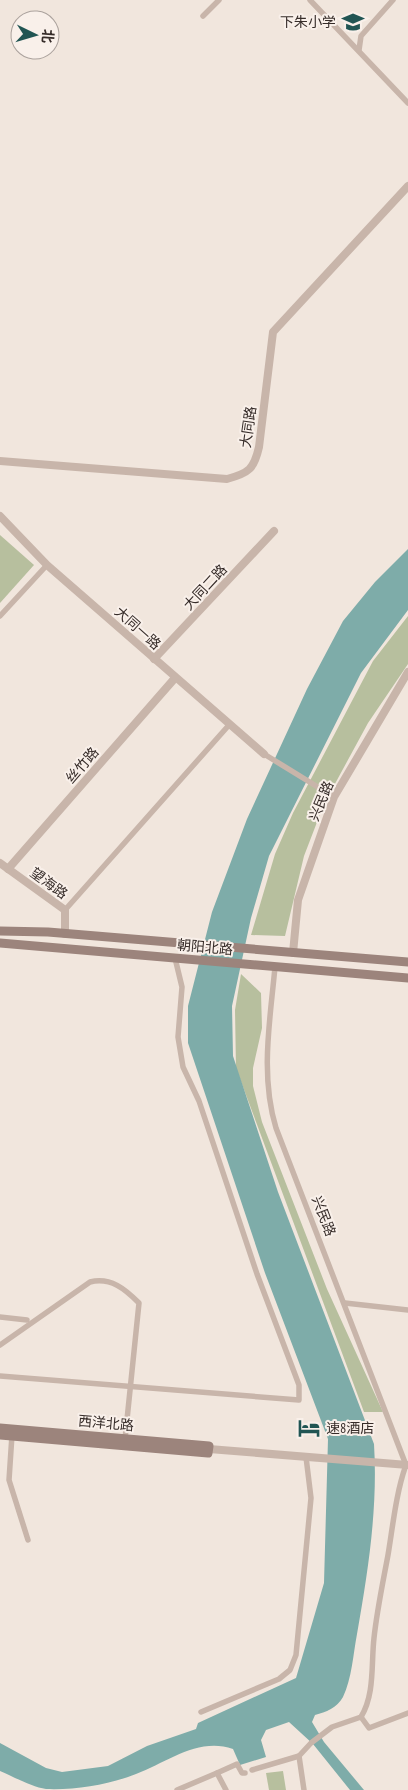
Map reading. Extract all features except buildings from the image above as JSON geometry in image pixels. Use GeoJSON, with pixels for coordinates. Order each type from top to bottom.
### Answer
{"type":"FeatureCollection","features":[{"type":"Feature","properties":{"kind":"main road","name":"朝阳北路"},"geometry":{"type":"LineString","coordinates":[[0,931],[65,934],[408,962]]}},
{"type":"Feature","properties":{"kind":"main road","name":"朝阳北路"},"geometry":{"type":"LineString","coordinates":[[0,943],[408,978]]}},
{"type":"Feature","properties":{"kind":"main road","name":"西洋北路"},"geometry":{"type":"LineString","coordinates":[[0,1428],[125,1438],[209,1449]]}},
{"type":"Feature","properties":{"kind":"main road","name":"西洋北路"},"geometry":{"type":"LineString","coordinates":[[0,1435],[209,1449]]}},
{"type":"Feature","properties":{"kind":"street"},"geometry":{"type":"LineString","coordinates":[[203,16],[219,0]]}},
{"type":"Feature","properties":{"kind":"street"},"geometry":{"type":"LineString","coordinates":[[310,0],[408,103]]}},
{"type":"Feature","properties":{"kind":"street"},"geometry":{"type":"LineString","coordinates":[[359,50],[361,36],[393,0]]}},
{"type":"Feature","properties":{"kind":"street","name":"大同路"},"geometry":{"type":"LineString","coordinates":[[0,461],[227,479],[243,475],[255,464],[259,447],[273,332],[408,186]]}},
{"type":"Feature","properties":{"kind":"street","name":"大同一路"},"geometry":{"type":"LineString","coordinates":[[0,516],[47,565],[264,754]]}},
{"type":"Feature","properties":{"kind":"street","name":"大同二路"},"geometry":{"type":"LineString","coordinates":[[154,660],[274,531]]}},
{"type":"Feature","properties":{"kind":"street"},"geometry":{"type":"LineString","coordinates":[[0,616],[47,565]]}},
{"type":"Feature","properties":{"kind":"street","name":"兴民路"},"geometry":{"type":"LineString","coordinates":[[293,953],[298,900],[334,797],[408,672]]}},
{"type":"Feature","properties":{"kind":"street","name":"丝竹路"},"geometry":{"type":"LineString","coordinates":[[8,869],[175,678]]}},
{"type":"Feature","properties":{"kind":"street"},"geometry":{"type":"LineString","coordinates":[[65,910],[229,725]]}},
{"type":"Feature","properties":{"kind":"street"},"geometry":{"type":"LineString","coordinates":[[264,754],[334,797]]}},
{"type":"Feature","properties":{"kind":"street","name":"望海路"},"geometry":{"type":"LineString","coordinates":[[0,863],[65,910],[65,934]]}},
{"type":"Feature","properties":{"kind":"street"},"geometry":{"type":"LineString","coordinates":[[0,1376],[299,1400],[300,1385],[257,1274],[199,1102],[183,1067],[178,1037],[182,987],[175,958]]}},
{"type":"Feature","properties":{"kind":"street","name":"兴民路"},"geometry":{"type":"LineString","coordinates":[[275,967],[266,1052],[270,1106],[276,1128],[407,1465]]}},
{"type":"Feature","properties":{"kind":"street"},"geometry":{"type":"LineString","coordinates":[[0,1346],[90,1282],[100,1280],[115,1283],[139,1303],[125,1438]]}},
{"type":"Feature","properties":{"kind":"street"},"geometry":{"type":"LineString","coordinates":[[345,1303],[408,1310]]}},
{"type":"Feature","properties":{"kind":"street"},"geometry":{"type":"LineString","coordinates":[[0,1317],[27,1320]]}},
{"type":"Feature","properties":{"kind":"street"},"geometry":{"type":"LineString","coordinates":[[12,1435],[9,1480],[28,1540]]}},
{"type":"Feature","properties":{"kind":"street","name":"西洋北路"},"geometry":{"type":"LineString","coordinates":[[209,1449],[407,1465]]}},
{"type":"Feature","properties":{"kind":"street"},"geometry":{"type":"LineString","coordinates":[[201,1712],[260,1688],[290,1670],[296,1655],[311,1498],[306,1457]]}},
{"type":"Feature","properties":{"kind":"street"},"geometry":{"type":"LineString","coordinates":[[361,1716],[370,1694],[374,1637],[401,1480],[407,1465]]}},
{"type":"Feature","properties":{"kind":"street"},"geometry":{"type":"LineString","coordinates":[[361,1716],[369,1728],[408,1713]]}},
{"type":"Feature","properties":{"kind":"street"},"geometry":{"type":"LineString","coordinates":[[252,1770],[299,1756],[324,1732],[347,1720],[361,1716]]}},
{"type":"Feature","properties":{"kind":"street"},"geometry":{"type":"LineString","coordinates":[[299,1756],[304,1790]]}},
{"type":"Feature","properties":{"kind":"street"},"geometry":{"type":"LineString","coordinates":[[177,1790],[237,1764],[242,1773],[245,1773]]}},
{"type":"Feature","properties":{"kind":"street"},"geometry":{"type":"LineString","coordinates":[[217,1773],[226,1790]]}},
{"type":"Feature","properties":{"kind":"green space"},"geometry":{"type":"Polygon","coordinates":[[[0,535],[34,565],[0,603],[0,535]]]}},
{"type":"Feature","properties":{"kind":"green space"},"geometry":{"type":"Polygon","coordinates":[[[408,616],[408,664],[368,723],[324,804],[304,856],[285,936],[251,935],[275,854],[293,813],[373,661],[408,616]]]}},
{"type":"Feature","properties":{"kind":"green space"},"geometry":{"type":"Polygon","coordinates":[[[241,974],[261,993],[262,1028],[253,1068],[253,1086],[262,1122],[327,1289],[383,1412],[364,1412],[236,1068],[235,1010],[241,974]]]}},
{"type":"Feature","properties":{"kind":"green space"},"geometry":{"type":"Polygon","coordinates":[[[283,1771],[286,1790],[269,1790],[266,1773],[283,1771]]]}},
{"type":"Feature","properties":{"kind":"water"},"geometry":{"type":"Polygon","coordinates":[[[408,549],[408,610],[361,673],[269,856],[251,918],[232,1006],[233,1056],[278,1192],[374,1444],[375,1492],[371,1540],[350,1674],[341,1701],[331,1709],[315,1715],[312,1722],[324,1742],[364,1790],[350,1790],[313,1744],[289,1722],[266,1730],[261,1740],[266,1757],[240,1765],[233,1749],[208,1746],[183,1752],[136,1774],[103,1784],[81,1788],[41,1788],[0,1771],[0,1743],[46,1768],[62,1772],[108,1766],[147,1746],[196,1729],[198,1723],[296,1678],[324,1583],[328,1439],[265,1273],[188,1043],[188,1006],[212,912],[247,819],[307,689],[343,621],[375,582],[408,549]]]}},
{"type":"Feature","properties":{"kind":"place","name":"下朱小学"},"geometry":{"type":"Point","coordinates":[353,22]}},
{"type":"Feature","properties":{"kind":"place","name":"速8酒店"},"geometry":{"type":"Point","coordinates":[309,1428]}}]}
